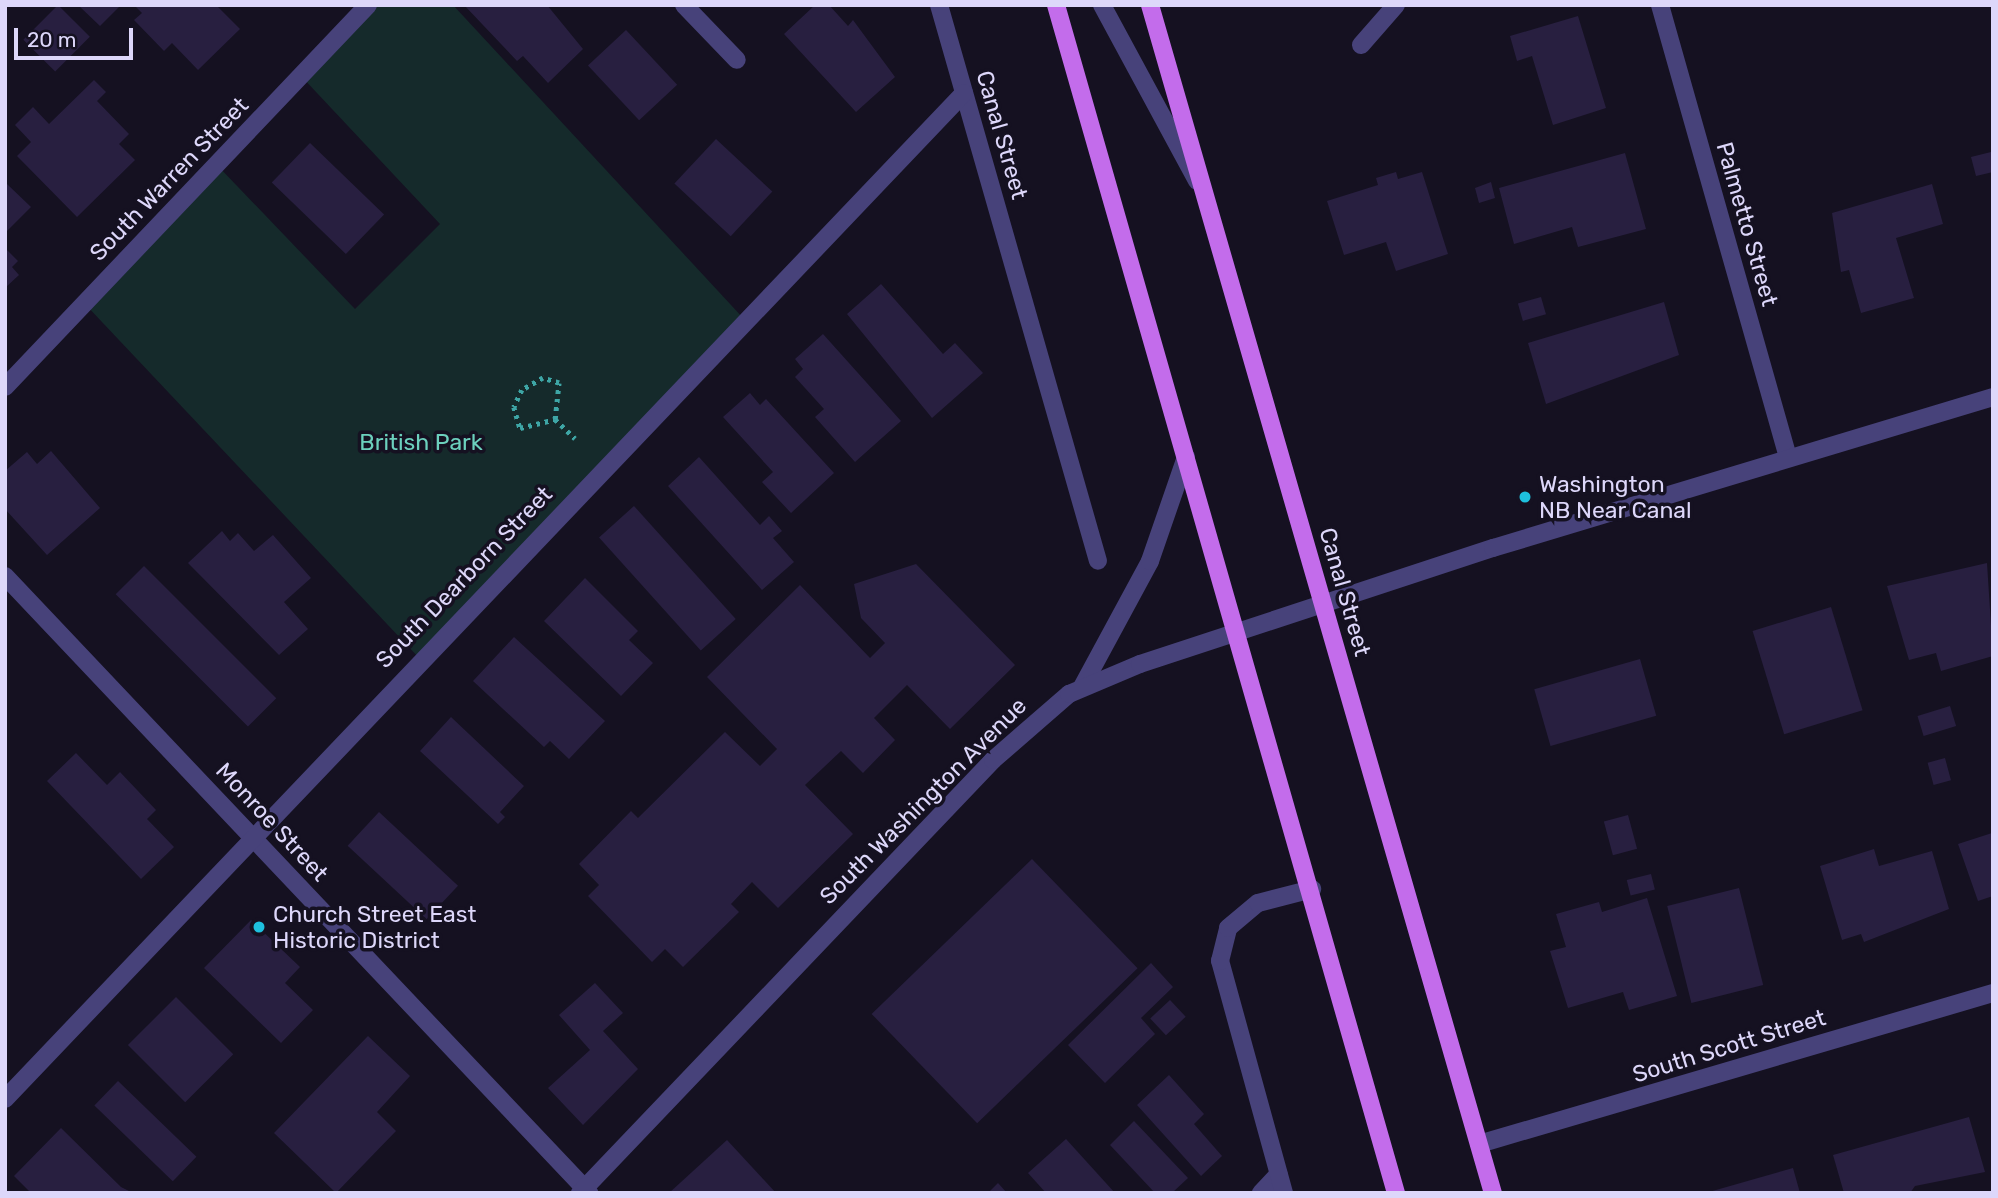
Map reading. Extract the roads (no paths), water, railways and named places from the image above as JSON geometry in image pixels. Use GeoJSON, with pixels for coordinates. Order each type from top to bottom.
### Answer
{"type":"FeatureCollection","features":[{"type":"Feature","properties":{"kind":"main road"},"geometry":{"type":"LineString","coordinates":[[1056,5],[1312,889],[1396,1193]]}},
{"type":"Feature","properties":{"kind":"main road","name":"Canal Street"},"geometry":{"type":"LineString","coordinates":[[1150,5],[1493,1193]]}},
{"type":"Feature","properties":{"kind":"street","name":"South Warren Street"},"geometry":{"type":"LineString","coordinates":[[5,387],[368,5]]}},
{"type":"Feature","properties":{"kind":"street"},"geometry":{"type":"LineString","coordinates":[[684,5],[737,61]]}},
{"type":"Feature","properties":{"kind":"street","name":"Canal Street"},"geometry":{"type":"LineString","coordinates":[[939,5],[1098,561]]}},
{"type":"Feature","properties":{"kind":"street"},"geometry":{"type":"LineString","coordinates":[[1102,5],[1204,193]]}},
{"type":"Feature","properties":{"kind":"street"},"geometry":{"type":"LineString","coordinates":[[1361,45],[1396,5]]}},
{"type":"Feature","properties":{"kind":"street","name":"Palmetto Street"},"geometry":{"type":"LineString","coordinates":[[1660,5],[1788,456]]}},
{"type":"Feature","properties":{"kind":"street","name":"South Dearborn Street"},"geometry":{"type":"LineString","coordinates":[[5,1099],[252,836],[964,93]]}},
{"type":"Feature","properties":{"kind":"street","name":"South Washington Avenue"},"geometry":{"type":"LineString","coordinates":[[584,1191],[993,760],[1082,687],[1238,631],[1788,456],[1993,397]]}},
{"type":"Feature","properties":{"kind":"street"},"geometry":{"type":"LineString","coordinates":[[1082,687],[1150,561],[1186,457]]}},
{"type":"Feature","properties":{"kind":"street","name":"Monroe Street"},"geometry":{"type":"LineString","coordinates":[[5,576],[584,1191]]}},
{"type":"Feature","properties":{"kind":"street"},"geometry":{"type":"LineString","coordinates":[[1284,1193],[1220,961],[1228,928],[1258,903],[1312,889]]}},
{"type":"Feature","properties":{"kind":"street","name":"South Scott Street"},"geometry":{"type":"LineString","coordinates":[[1479,1144],[1993,993]]}},
{"type":"Feature","properties":{"kind":"street"},"geometry":{"type":"LineString","coordinates":[[1261,1193],[1279,1174]]}},
{"type":"Feature","properties":{"kind":"place","name":"Washington NB Near Canal"},"geometry":{"type":"Point","coordinates":[1525,497]}},
{"type":"Feature","properties":{"kind":"place","name":"Church Street East Historic District"},"geometry":{"type":"Point","coordinates":[259,927]}},
{"type":"Feature","properties":{"kind":"park label","name":"British Park"},"geometry":{"type":"Point","coordinates":[421,442]}}]}
